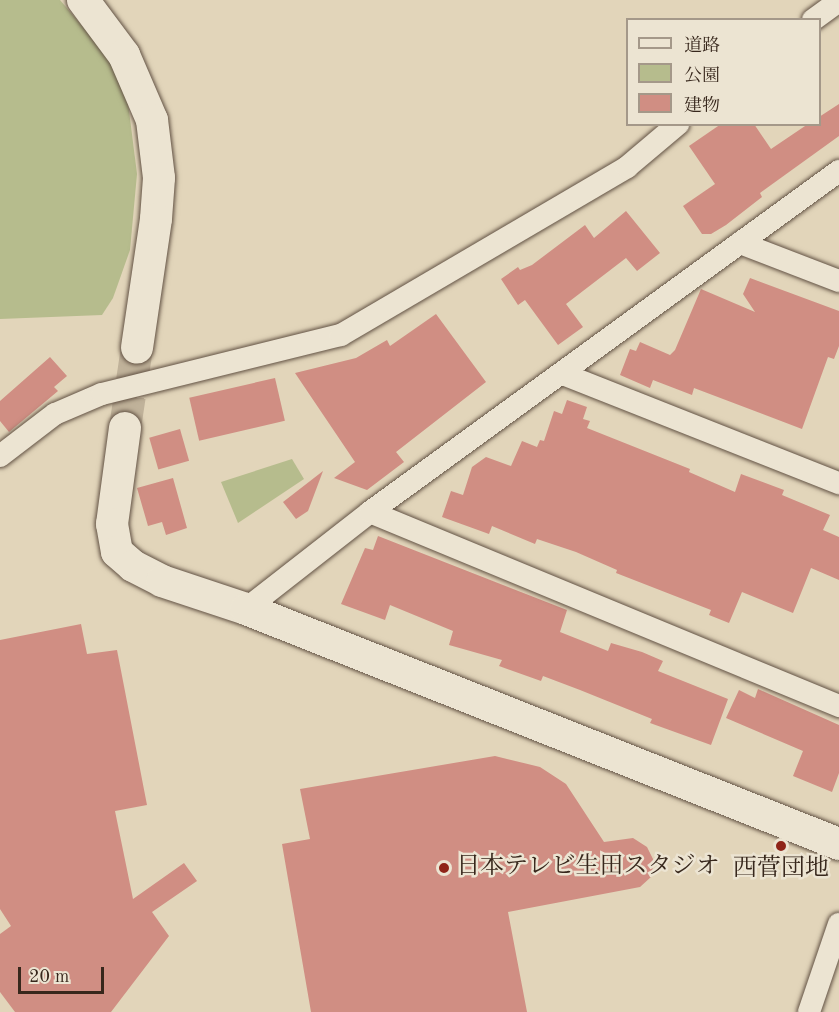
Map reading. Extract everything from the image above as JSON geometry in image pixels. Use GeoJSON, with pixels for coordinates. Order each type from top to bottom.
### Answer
{"type":"FeatureCollection","features":[{"type":"Feature","properties":{"kind":"street"},"geometry":{"type":"LineString","coordinates":[[83,0],[124,55],[152,120],[159,178],[157,208],[137,348]]}},
{"type":"Feature","properties":{"kind":"street"},"geometry":{"type":"LineString","coordinates":[[816,18],[839,1]]}},
{"type":"Feature","properties":{"kind":"street"},"geometry":{"type":"LineString","coordinates":[[0,456],[56,414],[102,394],[341,335],[627,167],[676,126]]}},
{"type":"Feature","properties":{"kind":"street"},"geometry":{"type":"LineString","coordinates":[[246,609],[370,512],[563,374],[839,171]]}},
{"type":"Feature","properties":{"kind":"street"},"geometry":{"type":"LineString","coordinates":[[741,243],[839,281]]}},
{"type":"Feature","properties":{"kind":"street"},"geometry":{"type":"LineString","coordinates":[[563,374],[839,483]]}},
{"type":"Feature","properties":{"kind":"street"},"geometry":{"type":"LineString","coordinates":[[125,428],[112,524],[117,552],[133,566],[162,580],[246,609],[839,844]]}},
{"type":"Feature","properties":{"kind":"street"},"geometry":{"type":"LineString","coordinates":[[370,512],[839,706]]}},
{"type":"Feature","properties":{"kind":"street"},"geometry":{"type":"LineString","coordinates":[[809,1012],[832,974],[839,924]]}},
{"type":"Feature","properties":{"kind":"green space"},"geometry":{"type":"Polygon","coordinates":[[[0,0],[60,0],[100,47],[116,71],[128,103],[137,174],[130,250],[113,298],[102,315],[0,319],[0,0]]]}},
{"type":"Feature","properties":{"kind":"green space"},"geometry":{"type":"Polygon","coordinates":[[[292,459],[304,479],[238,523],[221,482],[292,459]]]}},
{"type":"Feature","properties":{"kind":"building"},"geometry":{"type":"Polygon","coordinates":[[[839,104],[839,136],[760,193],[762,197],[726,225],[711,234],[702,234],[683,206],[715,184],[689,146],[718,126],[755,126],[771,149],[805,126],[821,126],[821,116],[839,104]]]}},
{"type":"Feature","properties":{"kind":"building"},"geometry":{"type":"Polygon","coordinates":[[[626,211],[660,253],[637,271],[626,258],[566,304],[583,327],[558,345],[525,300],[518,305],[501,279],[518,267],[520,270],[532,265],[585,225],[594,238],[626,211]]]}},
{"type":"Feature","properties":{"kind":"building"},"geometry":{"type":"Polygon","coordinates":[[[750,278],[839,311],[839,346],[834,359],[828,357],[802,429],[694,388],[692,395],[653,380],[650,388],[620,375],[630,349],[636,351],[640,342],[670,355],[675,350],[701,289],[755,312],[743,294],[750,278]]]}},
{"type":"Feature","properties":{"kind":"building"},"geometry":{"type":"Polygon","coordinates":[[[436,314],[486,382],[396,452],[404,462],[367,490],[334,478],[355,462],[295,373],[356,358],[387,340],[390,346],[436,314]]]}},
{"type":"Feature","properties":{"kind":"building"},"geometry":{"type":"Polygon","coordinates":[[[50,357],[67,376],[54,387],[58,391],[9,432],[0,421],[0,401],[50,357]]]}},
{"type":"Feature","properties":{"kind":"building"},"geometry":{"type":"Polygon","coordinates":[[[275,378],[285,421],[199,441],[189,398],[275,378]]]}},
{"type":"Feature","properties":{"kind":"building"},"geometry":{"type":"Polygon","coordinates":[[[567,400],[587,407],[583,419],[590,421],[587,428],[690,469],[689,472],[735,492],[741,474],[784,490],[782,495],[830,515],[823,530],[839,537],[839,580],[811,568],[793,613],[742,592],[729,623],[709,615],[711,610],[616,573],[617,570],[576,552],[537,539],[535,544],[492,526],[489,534],[442,517],[451,491],[463,495],[472,467],[486,457],[511,466],[522,441],[537,447],[540,440],[544,441],[554,411],[562,414],[567,400]]]}},
{"type":"Feature","properties":{"kind":"building"},"geometry":{"type":"Polygon","coordinates":[[[180,429],[189,461],[158,470],[149,438],[180,429]]]}},
{"type":"Feature","properties":{"kind":"building"},"geometry":{"type":"Polygon","coordinates":[[[323,471],[308,511],[296,519],[283,502],[323,471]]]}},
{"type":"Feature","properties":{"kind":"building"},"geometry":{"type":"Polygon","coordinates":[[[173,478],[187,528],[166,535],[162,522],[148,526],[137,488],[173,478]]]}},
{"type":"Feature","properties":{"kind":"building"},"geometry":{"type":"Polygon","coordinates":[[[378,536],[567,610],[560,632],[608,651],[611,643],[642,652],[663,661],[658,671],[728,699],[711,745],[650,723],[652,719],[543,676],[541,681],[499,666],[502,660],[449,645],[453,631],[390,605],[385,620],[341,604],[365,548],[373,550],[378,536]]]}},
{"type":"Feature","properties":{"kind":"building"},"geometry":{"type":"Polygon","coordinates":[[[81,624],[87,654],[117,650],[147,805],[115,811],[133,899],[184,863],[197,881],[152,912],[169,936],[111,1012],[15,1012],[0,992],[0,934],[11,926],[0,909],[0,640],[81,624]]]}},
{"type":"Feature","properties":{"kind":"building"},"geometry":{"type":"Polygon","coordinates":[[[758,689],[839,725],[839,773],[832,792],[793,776],[803,751],[726,718],[739,690],[755,698],[758,689]]]}},
{"type":"Feature","properties":{"kind":"building","name":"日本テレビ生田スタジオ"},"geometry":{"type":"Polygon","coordinates":[[[495,756],[540,767],[566,784],[604,842],[633,838],[647,847],[654,861],[651,877],[640,887],[508,912],[527,1012],[311,1012],[282,844],[310,839],[300,789],[495,756]]]}},
{"type":"Feature","properties":{"kind":"tunnel"},"geometry":{"type":"LineString","coordinates":[[125,428],[137,348]]}},
{"type":"Feature","properties":{"kind":"place","name":"西菅団地"},"geometry":{"type":"Point","coordinates":[781,846]}},
{"type":"Feature","properties":{"kind":"place","name":"日本テレビ生田スタジオ"},"geometry":{"type":"Point","coordinates":[444,868]}}]}
